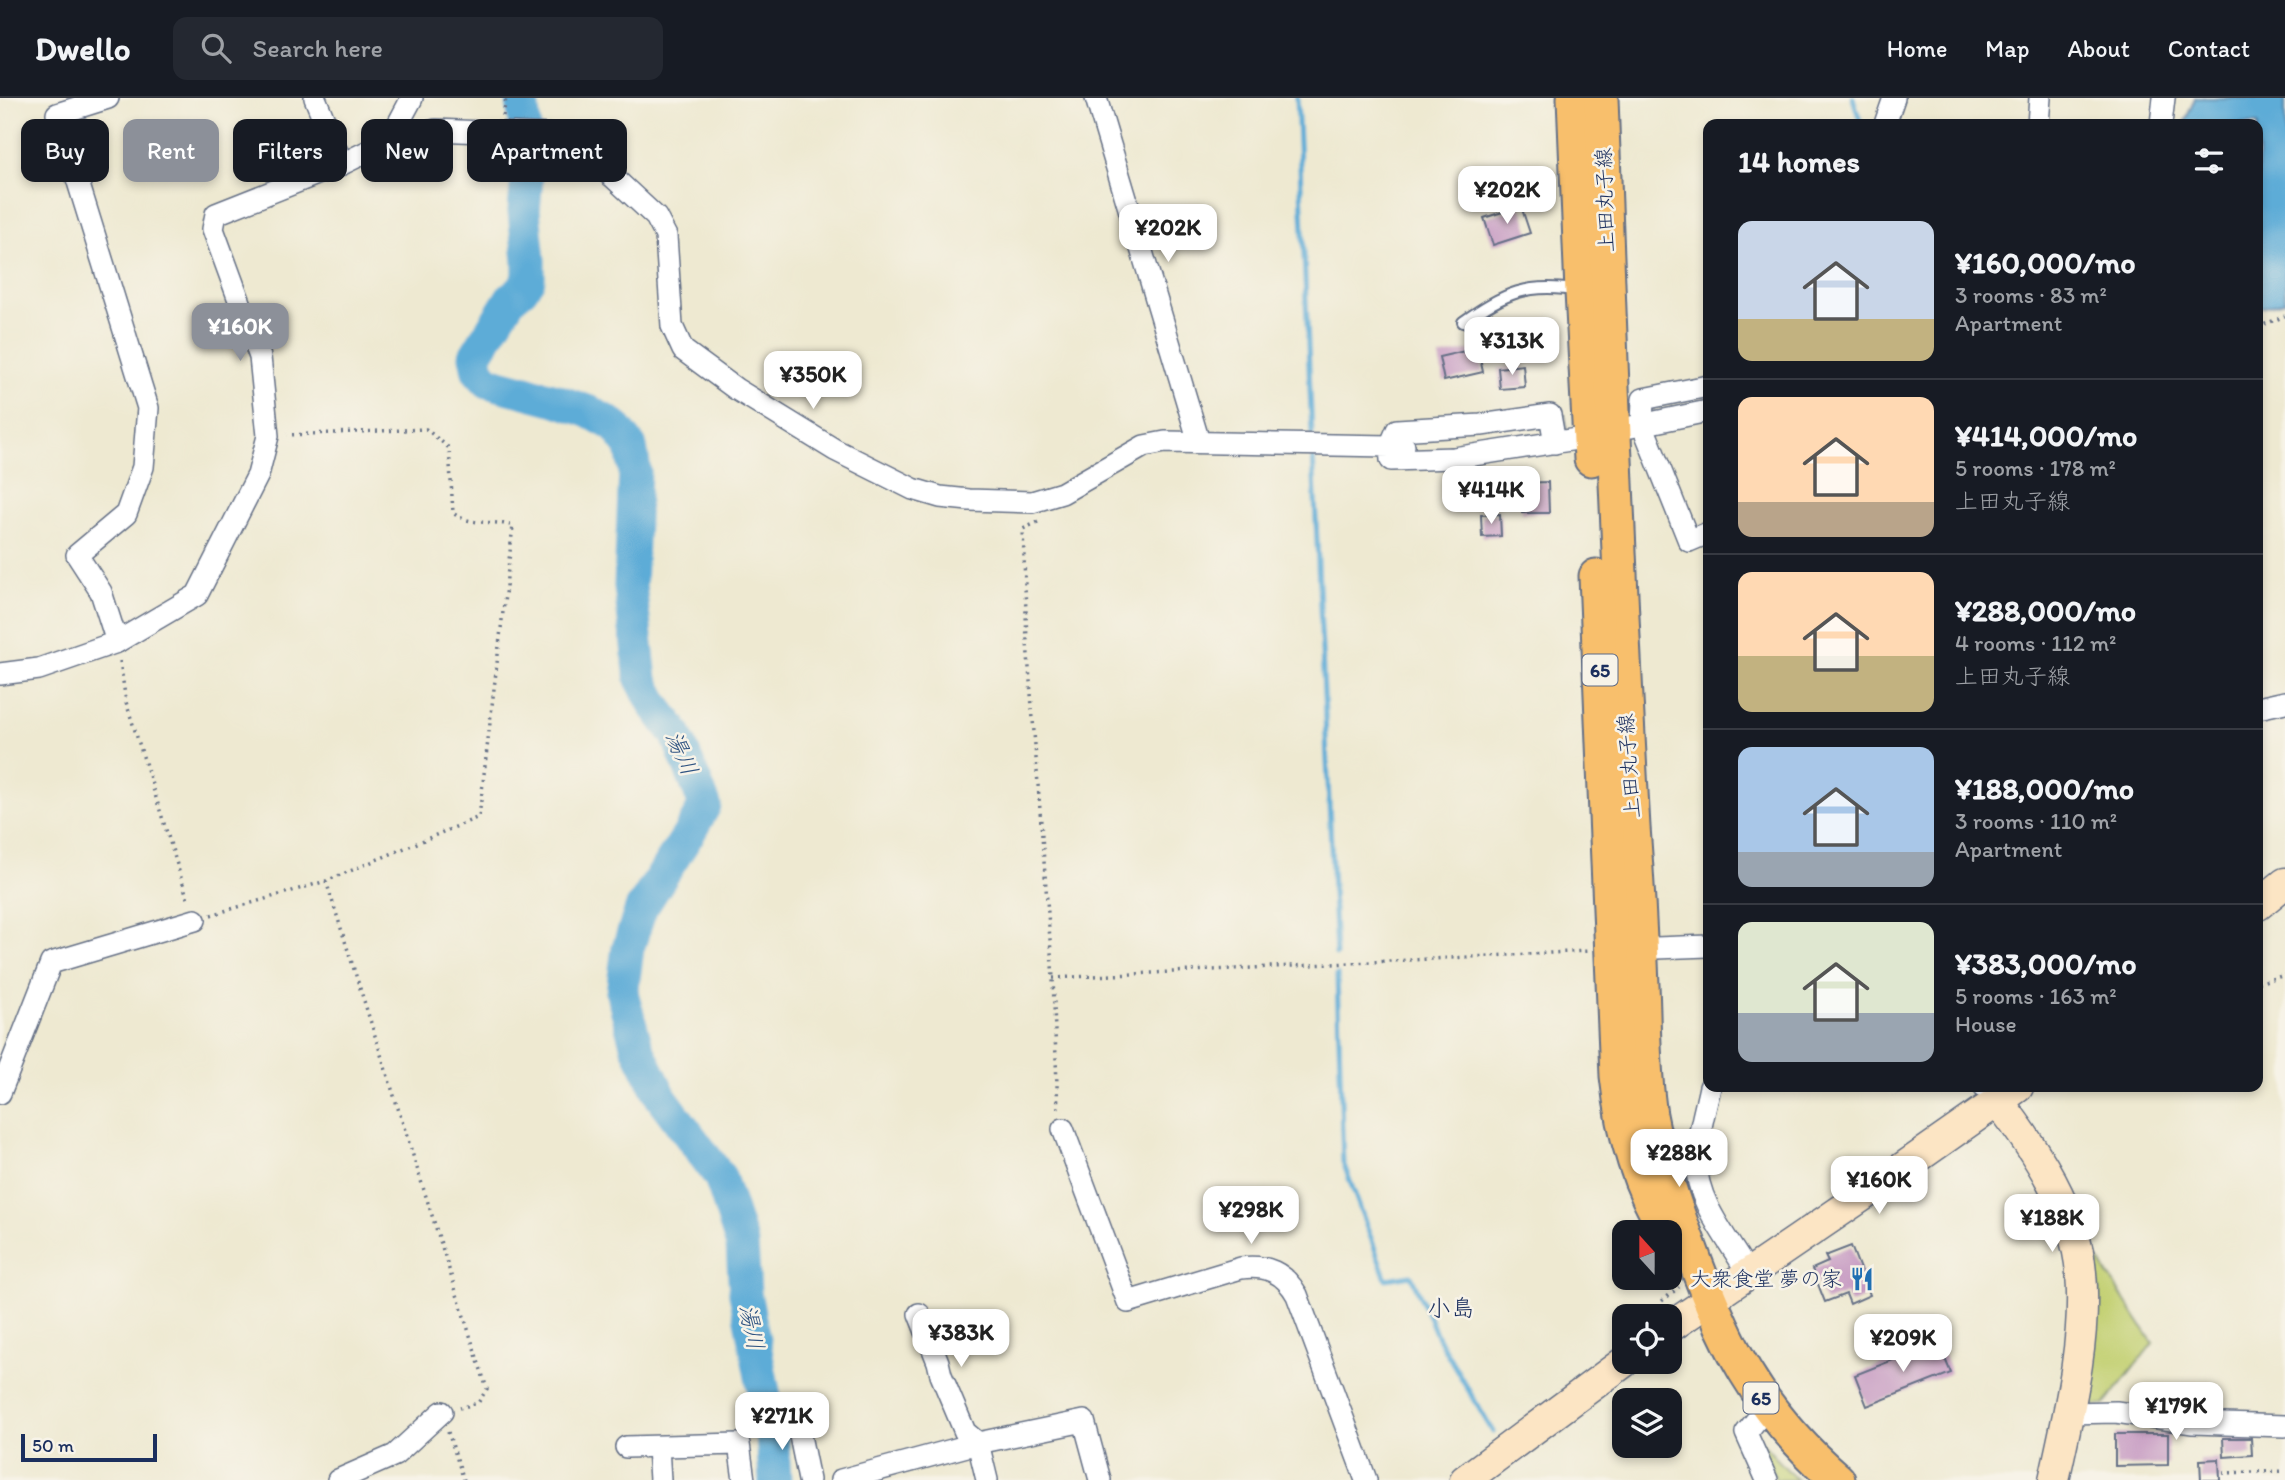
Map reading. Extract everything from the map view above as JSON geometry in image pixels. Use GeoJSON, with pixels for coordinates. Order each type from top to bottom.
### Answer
{"type":"FeatureCollection","features":[{"type":"Feature","properties":{"kind":"main road","name":"上田丸子線"},"geometry":{"type":"LineString","coordinates":[[1574,98],[1582,292],[1615,431]]}},
{"type":"Feature","properties":{"kind":"main road","name":"上田丸子線"},"geometry":{"type":"LineString","coordinates":[[1601,98],[1615,431],[1626,949],[1650,1115],[1668,1185],[1708,1299]]}},
{"type":"Feature","properties":{"kind":"main road","name":"上田丸子線"},"geometry":{"type":"LineString","coordinates":[[1626,949],[1614,1042],[1623,1123],[1638,1174],[1660,1220]]}},
{"type":"Feature","properties":{"kind":"main road","name":"上田丸子線"},"geometry":{"type":"LineString","coordinates":[[1682,1257],[1767,1407],[1787,1432],[1838,1480]]}},
{"type":"Feature","properties":{"kind":"street"},"geometry":{"type":"LineString","coordinates":[[108,98],[57,114],[148,408],[143,467],[126,514],[78,555],[101,592],[117,642]]}},
{"type":"Feature","properties":{"kind":"street"},"geometry":{"type":"LineString","coordinates":[[315,98],[324,119]]}},
{"type":"Feature","properties":{"kind":"street"},"geometry":{"type":"LineString","coordinates":[[401,119],[412,98]]}},
{"type":"Feature","properties":{"kind":"street"},"geometry":{"type":"LineString","coordinates":[[1096,98],[1199,442]]}},
{"type":"Feature","properties":{"kind":"street"},"geometry":{"type":"LineString","coordinates":[[1887,119],[1894,98]]}},
{"type":"Feature","properties":{"kind":"street"},"geometry":{"type":"LineString","coordinates":[[2038,119],[2040,98]]}},
{"type":"Feature","properties":{"kind":"street"},"geometry":{"type":"LineString","coordinates":[[2162,119],[2164,98]]}},
{"type":"Feature","properties":{"kind":"street"},"geometry":{"type":"LineString","coordinates":[[453,131],[554,135],[571,144],[613,177],[656,217],[666,236],[672,326],[683,350],[736,389],[835,450],[913,489],[940,497],[1032,502],[1062,493],[1144,446],[1165,442],[1390,446]]}},
{"type":"Feature","properties":{"kind":"street"},"geometry":{"type":"LineString","coordinates":[[0,674],[39,669],[117,642],[197,595],[258,475],[268,436],[260,358],[213,229],[216,214],[297,182]]}},
{"type":"Feature","properties":{"kind":"street"},"geometry":{"type":"LineString","coordinates":[[1615,431],[1643,399],[1703,387]]}},
{"type":"Feature","properties":{"kind":"street"},"geometry":{"type":"LineString","coordinates":[[1665,407],[1703,399]]}},
{"type":"Feature","properties":{"kind":"street"},"geometry":{"type":"LineString","coordinates":[[1550,437],[1550,415],[1481,425],[1397,430],[1390,446],[1391,460],[1454,458],[1550,437],[1615,431],[1703,412]]}},
{"type":"Feature","properties":{"kind":"street"},"geometry":{"type":"LineString","coordinates":[[1615,431],[1689,541],[1703,535]]}},
{"type":"Feature","properties":{"kind":"street"},"geometry":{"type":"LineString","coordinates":[[2263,707],[2285,702]]}},
{"type":"Feature","properties":{"kind":"street"},"geometry":{"type":"LineString","coordinates":[[2263,901],[2285,883]]}},
{"type":"Feature","properties":{"kind":"street"},"geometry":{"type":"LineString","coordinates":[[0,1093],[51,964],[195,920]]}},
{"type":"Feature","properties":{"kind":"street"},"geometry":{"type":"LineString","coordinates":[[1626,949],[1703,946]]}},
{"type":"Feature","properties":{"kind":"street"},"geometry":{"type":"LineString","coordinates":[[1709,1092],[1696,1160],[1697,1174],[1718,1227],[1748,1273]]}},
{"type":"Feature","properties":{"kind":"street"},"geometry":{"type":"LineString","coordinates":[[1682,1318],[1998,1092]]}},
{"type":"Feature","properties":{"kind":"street"},"geometry":{"type":"LineString","coordinates":[[2002,1092],[2054,1188],[2076,1242],[2081,1272],[2079,1337],[2068,1413],[2054,1480]]}},
{"type":"Feature","properties":{"kind":"street"},"geometry":{"type":"LineString","coordinates":[[1063,1129],[1128,1302],[1241,1268],[1258,1266],[1278,1273],[1289,1282],[1297,1295],[1366,1480]]}},
{"type":"Feature","properties":{"kind":"street"},"geometry":{"type":"LineString","coordinates":[[919,1314],[965,1432],[978,1443],[987,1480]]}},
{"type":"Feature","properties":{"kind":"street"},"geometry":{"type":"LineString","coordinates":[[1465,1480],[1612,1371]]}},
{"type":"Feature","properties":{"kind":"street"},"geometry":{"type":"LineString","coordinates":[[1767,1407],[1746,1433],[1767,1480]]}},
{"type":"Feature","properties":{"kind":"street"},"geometry":{"type":"LineString","coordinates":[[338,1480],[395,1455],[442,1412]]}},
{"type":"Feature","properties":{"kind":"street"},"geometry":{"type":"LineString","coordinates":[[2068,1413],[2116,1412],[2193,1423],[2285,1426]]}},
{"type":"Feature","properties":{"kind":"street"},"geometry":{"type":"LineString","coordinates":[[796,1416],[808,1480]]}},
{"type":"Feature","properties":{"kind":"street"},"geometry":{"type":"LineString","coordinates":[[841,1480],[874,1476],[978,1443],[1084,1421],[1100,1480]]}},
{"type":"Feature","properties":{"kind":"street"},"geometry":{"type":"LineString","coordinates":[[626,1447],[739,1444],[744,1480]]}},
{"type":"Feature","properties":{"kind":"street"},"geometry":{"type":"LineString","coordinates":[[658,1447],[660,1480]]}},
{"type":"Feature","properties":{"kind":"lane"},"geometry":{"type":"LineString","coordinates":[[1463,322],[1494,300],[1528,289],[1552,286],[1582,292]]}},
{"type":"Feature","properties":{"kind":"path"},"geometry":{"type":"LineString","coordinates":[[2263,325],[2285,316]]}},
{"type":"Feature","properties":{"kind":"path"},"geometry":{"type":"LineString","coordinates":[[117,642],[127,702],[195,920],[326,881],[479,817],[513,526],[464,521],[453,513],[449,448],[426,429],[268,436]]}},
{"type":"Feature","properties":{"kind":"path"},"geometry":{"type":"LineString","coordinates":[[1043,519],[1023,529],[1027,642],[1053,978],[1057,1108],[1063,1129]]}},
{"type":"Feature","properties":{"kind":"path"},"geometry":{"type":"LineString","coordinates":[[326,881],[487,1389],[478,1403],[442,1412],[464,1480]]}},
{"type":"Feature","properties":{"kind":"path"},"geometry":{"type":"LineString","coordinates":[[1053,978],[1626,949]]}},
{"type":"Feature","properties":{"kind":"path"},"geometry":{"type":"LineString","coordinates":[[2263,982],[2285,975]]}},
{"type":"Feature","properties":{"kind":"path"},"geometry":{"type":"LineString","coordinates":[[2223,1473],[2285,1471]]}},
{"type":"Feature","properties":{"kind":"green space"},"geometry":{"type":"Polygon","coordinates":[[[2097,1258],[2153,1343],[2104,1405],[2082,1406],[2099,1301],[2097,1258]]]}},
{"type":"Feature","properties":{"kind":"green space"},"geometry":{"type":"Polygon","coordinates":[[[1758,1439],[1797,1480],[1776,1480],[1758,1439]]]}},
{"type":"Feature","properties":{"kind":"water"},"geometry":{"type":"Polygon","coordinates":[[[2195,98],[2285,98],[2285,301],[2263,307],[2263,119],[2186,119],[2195,98]]]}},
{"type":"Feature","properties":{"kind":"building"},"geometry":{"type":"Polygon","coordinates":[[[1521,206],[1530,233],[1493,245],[1484,218],[1521,206]]]}},
{"type":"Feature","properties":{"kind":"building"},"geometry":{"type":"Polygon","coordinates":[[[1478,348],[1483,372],[1444,381],[1439,357],[1478,348]]]}},
{"type":"Feature","properties":{"kind":"building"},"geometry":{"type":"Polygon","coordinates":[[[1523,365],[1525,387],[1500,389],[1498,368],[1523,365]]]}},
{"type":"Feature","properties":{"kind":"building"},"geometry":{"type":"Polygon","coordinates":[[[1548,482],[1549,513],[1522,513],[1521,483],[1548,482]]]}},
{"type":"Feature","properties":{"kind":"building"},"geometry":{"type":"Polygon","coordinates":[[[1500,514],[1501,536],[1482,537],[1481,515],[1500,514]]]}},
{"type":"Feature","properties":{"kind":"building"},"geometry":{"type":"Polygon","coordinates":[[[1851,1246],[1870,1295],[1850,1304],[1846,1294],[1825,1302],[1812,1269],[1828,1262],[1825,1256],[1851,1246]]]}},
{"type":"Feature","properties":{"kind":"building"},"geometry":{"type":"Polygon","coordinates":[[[1938,1342],[1951,1373],[1867,1406],[1855,1375],[1938,1342]]]}},
{"type":"Feature","properties":{"kind":"building"},"geometry":{"type":"Polygon","coordinates":[[[2115,1434],[2168,1434],[2168,1465],[2115,1466],[2115,1434]]]}},
{"type":"Feature","properties":{"kind":"building"},"geometry":{"type":"Polygon","coordinates":[[[2223,1438],[2251,1438],[2252,1455],[2224,1457],[2223,1438]]]}},
{"type":"Feature","properties":{"kind":"building"},"geometry":{"type":"Polygon","coordinates":[[[2219,1459],[2220,1480],[2201,1480],[2200,1460],[2219,1459]]]}},
{"type":"Feature","properties":{"kind":"waterway","name":"湯川"},"geometry":{"type":"LineString","coordinates":[[522,98],[528,164],[524,211],[529,279],[511,298],[475,356],[478,371],[488,382],[590,412],[615,426],[631,447],[635,471],[630,586],[641,679],[655,706],[676,734],[705,805],[641,909],[628,948],[622,993],[637,1047],[661,1097],[720,1177],[742,1245],[745,1293],[772,1434],[775,1480]]}},
{"type":"Feature","properties":{"kind":"waterway"},"geometry":{"type":"LineString","coordinates":[[1297,98],[1312,434]]}},
{"type":"Feature","properties":{"kind":"waterway"},"geometry":{"type":"LineString","coordinates":[[1853,98],[1859,119]]}},
{"type":"Feature","properties":{"kind":"waterway"},"geometry":{"type":"LineString","coordinates":[[1313,454],[1336,955]]}},
{"type":"Feature","properties":{"kind":"waterway"},"geometry":{"type":"LineString","coordinates":[[1337,975],[1343,1162],[1386,1279],[1411,1275],[1438,1338],[1493,1432]]}},
{"type":"Feature","properties":{"kind":"tunnel"},"geometry":{"type":"LineString","coordinates":[[1545,430],[1665,407]]}},
{"type":"Feature","properties":{"kind":"place","name":"大衆食堂 夢の家"},"geometry":{"type":"Point","coordinates":[1862,1279]}},
{"type":"Feature","properties":{"kind":"district","name":"小島"},"geometry":{"type":"Point","coordinates":[1451,1308]}}]}
